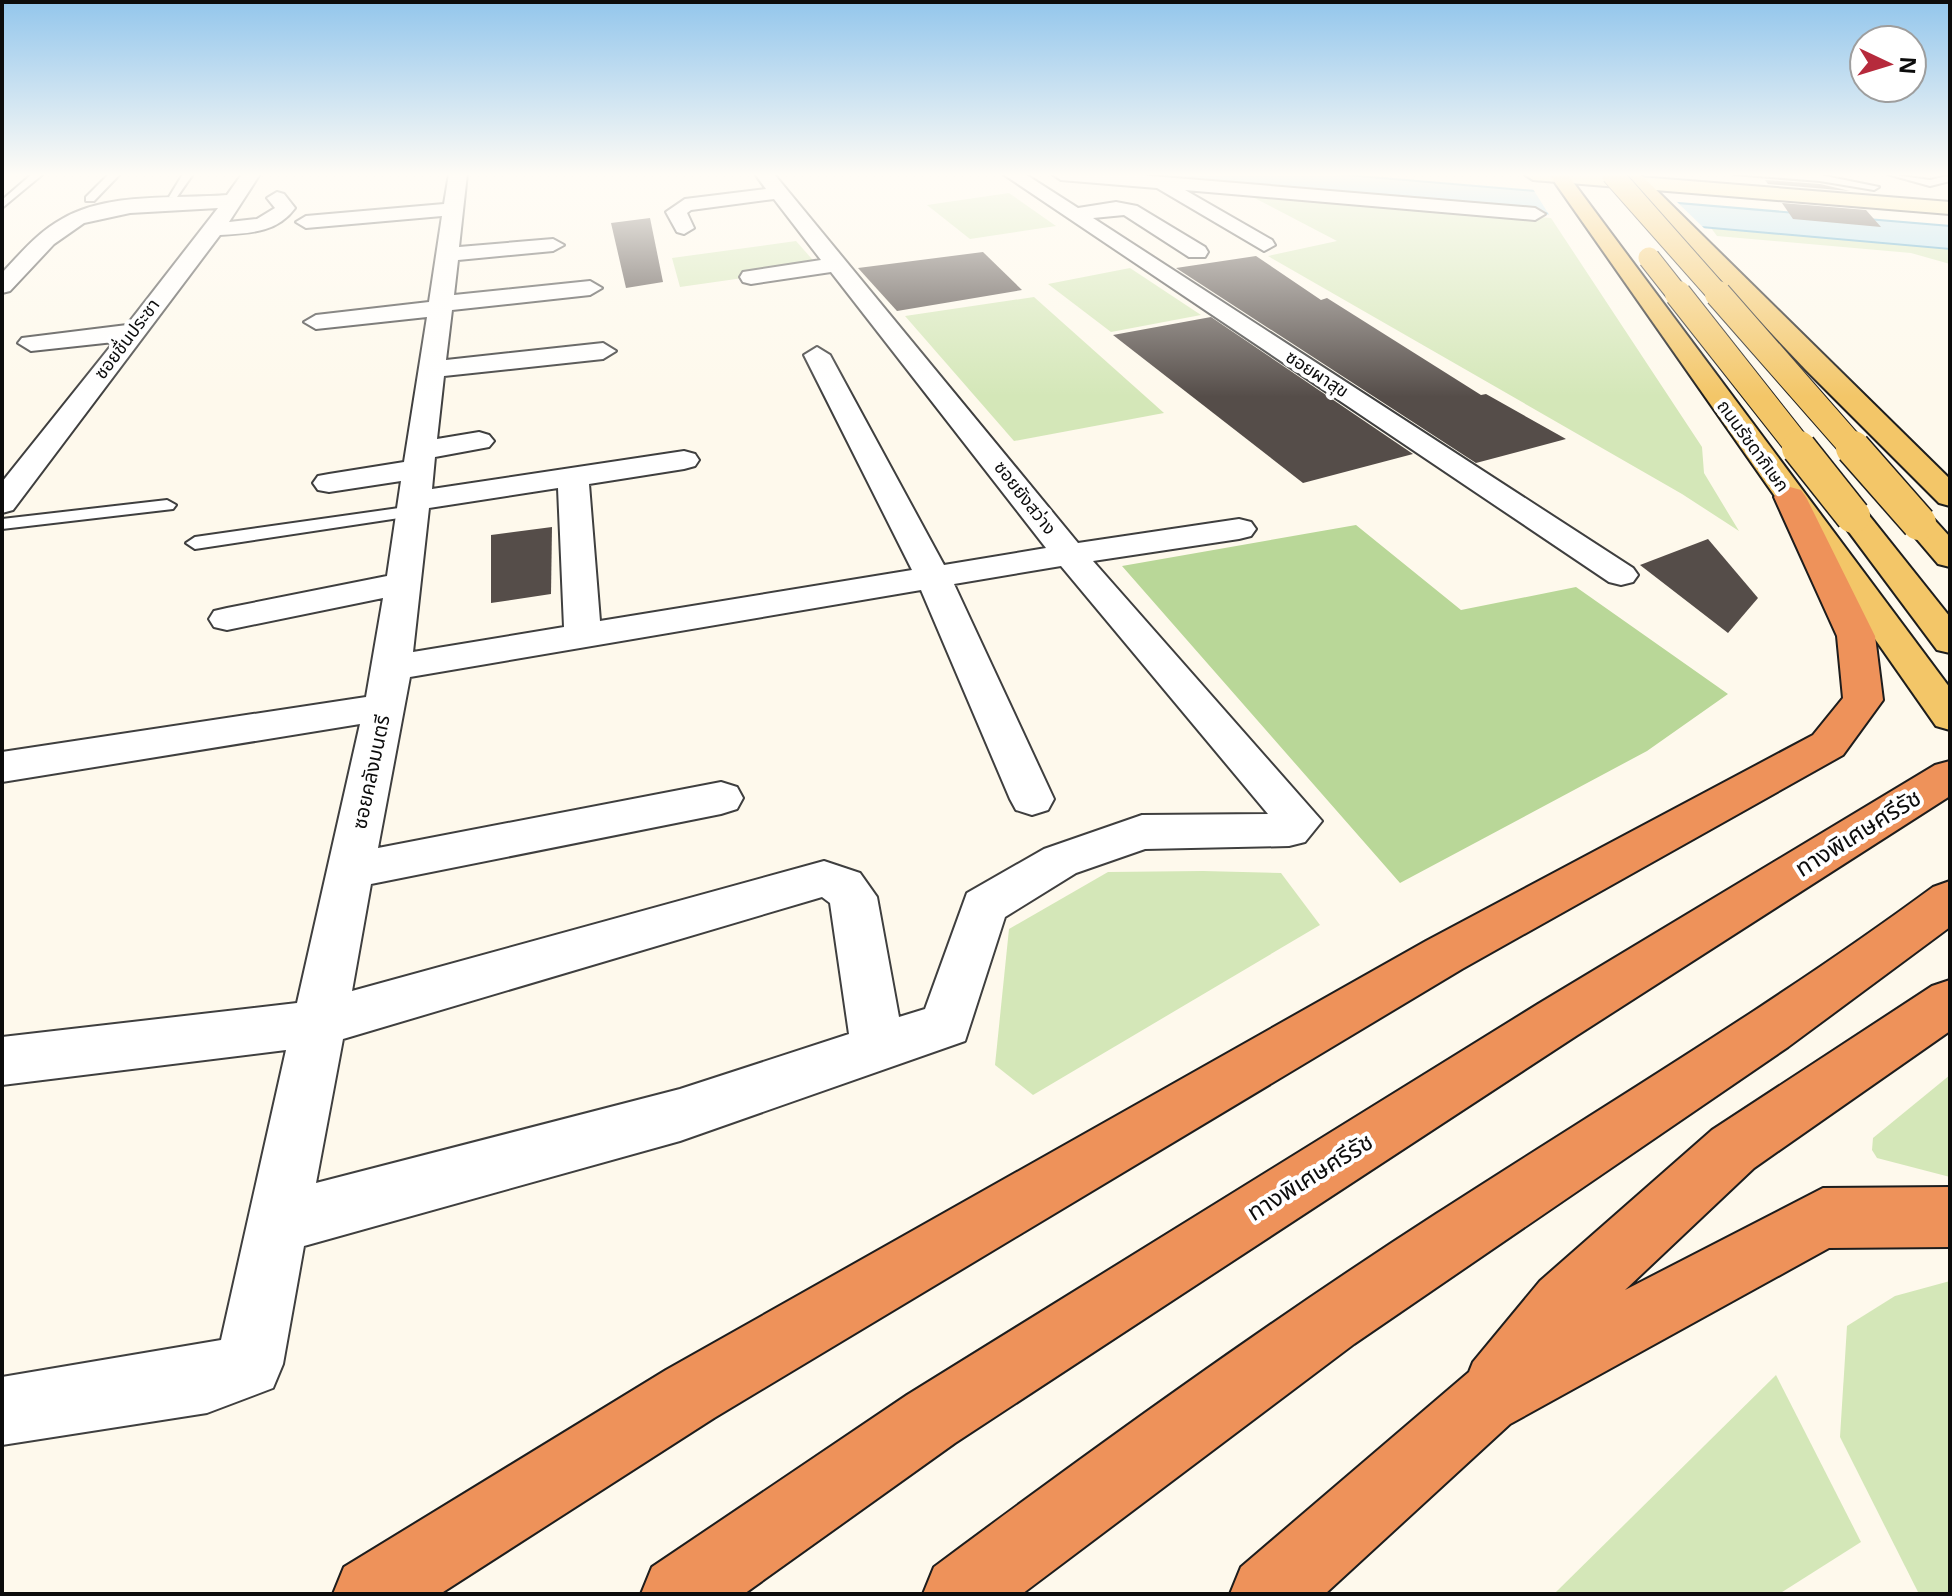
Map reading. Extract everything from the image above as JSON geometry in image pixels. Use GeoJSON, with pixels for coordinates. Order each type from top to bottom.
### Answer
{"type":"FeatureCollection","features":[{"type":"Feature","properties":{"kind":"highway"},"geometry":{"type":"LineString","coordinates":[[371,1594],[690,1394],[1444,955],[1828,745],[1863,700],[1856,636],[1790,497]]}},
{"type":"Feature","properties":{"kind":"highway","name":"ทางพิเศษศรีรัช"},"geometry":{"type":"LineString","coordinates":[[679,1594],[944,1410],[1557,1020],[1950,776]]}},
{"type":"Feature","properties":{"kind":"highway"},"geometry":{"type":"LineString","coordinates":[[961,1594],[1140,1456],[1456,1236],[1768,1033],[1950,900]]}},
{"type":"Feature","properties":{"kind":"highway"},"geometry":{"type":"LineString","coordinates":[[1268,1594],[1486,1400],[1563,1304],[1733,1149],[1950,1002]]}},
{"type":"Feature","properties":{"kind":"highway"},"geometry":{"type":"LineString","coordinates":[[1486,1400],[1823,1218],[1950,1217]]}},
{"type":"Feature","properties":{"kind":"main road","name":"ถนนรัชดาภิเษก"},"geometry":{"type":"LineString","coordinates":[[1610,248],[1950,717]]}},
{"type":"Feature","properties":{"kind":"main road","name":"ถนนรัชดาภิเษก"},"geometry":{"type":"LineString","coordinates":[[1625,248],[1853,516],[1950,642]]}},
{"type":"Feature","properties":{"kind":"main road"},"geometry":{"type":"LineString","coordinates":[[1678,248],[1950,557]]}},
{"type":"Feature","properties":{"kind":"main road"},"geometry":{"type":"LineString","coordinates":[[1701,248],[1950,496]]}},
{"type":"Feature","properties":{"kind":"main road"},"geometry":{"type":"LineString","coordinates":[[1632,278],[1639,269],[1655,262],[1695,266],[1730,279]]}},
{"type":"Feature","properties":{"kind":"street"},"geometry":{"type":"LineString","coordinates":[[2,286],[41,248]]}},
{"type":"Feature","properties":{"kind":"street","name":"ซอยชื่นประชา"},"geometry":{"type":"LineString","coordinates":[[2,503],[198,248]]}},
{"type":"Feature","properties":{"kind":"street","name":"ซอยคลังมนตรี"},"geometry":{"type":"LineString","coordinates":[[2,1411],[207,1379],[249,1364],[388,687],[447,248]]}},
{"type":"Feature","properties":{"kind":"street"},"geometry":{"type":"LineString","coordinates":[[446,255],[516,248]]}},
{"type":"Feature","properties":{"kind":"street","name":"ซอยยังสว่าง"},"geometry":{"type":"LineString","coordinates":[[825,248],[1069,554],[1300,821],[1289,830],[1142,832],[1060,861],[984,906],[946,1025],[878,1048]]}},
{"type":"Feature","properties":{"kind":"street","name":"ซอยผาสุข"},"geometry":{"type":"LineString","coordinates":[[1126,248],[1621,575]]}},
{"type":"Feature","properties":{"kind":"street"},"geometry":{"type":"LineString","coordinates":[[1191,248],[1197,252]]}},
{"type":"Feature","properties":{"kind":"street"},"geometry":{"type":"LineString","coordinates":[[751,277],[838,264]]}},
{"type":"Feature","properties":{"kind":"street"},"geometry":{"type":"LineString","coordinates":[[316,322],[590,288]]}},
{"type":"Feature","properties":{"kind":"street"},"geometry":{"type":"LineString","coordinates":[[129,306],[154,303]]}},
{"type":"Feature","properties":{"kind":"street"},"geometry":{"type":"LineString","coordinates":[[31,343],[132,332]]}},
{"type":"Feature","properties":{"kind":"street"},"geometry":{"type":"LineString","coordinates":[[431,370],[603,351]]}},
{"type":"Feature","properties":{"kind":"street"},"geometry":{"type":"LineString","coordinates":[[817,355],[933,577],[1032,799]]}},
{"type":"Feature","properties":{"kind":"street"},"geometry":{"type":"LineString","coordinates":[[418,475],[479,441]]}},
{"type":"Feature","properties":{"kind":"street"},"geometry":{"type":"LineString","coordinates":[[333,468],[418,475],[573,477],[684,460]]}},
{"type":"Feature","properties":{"kind":"street"},"geometry":{"type":"LineString","coordinates":[[573,477],[583,636]]}},
{"type":"Feature","properties":{"kind":"street"},"geometry":{"type":"LineString","coordinates":[[2,767],[388,687],[583,636],[1069,554],[1239,529]]}},
{"type":"Feature","properties":{"kind":"street"},"geometry":{"type":"LineString","coordinates":[[227,619],[403,583]]}},
{"type":"Feature","properties":{"kind":"street"},"geometry":{"type":"LineString","coordinates":[[350,871],[721,798]]}},
{"type":"Feature","properties":{"kind":"street"},"geometry":{"type":"LineString","coordinates":[[2,1061],[319,1023],[824,879],[843,886],[853,897],[878,1048],[680,1115],[279,1223]]}},
{"type":"Feature","properties":{"kind":"lane"},"geometry":{"type":"LineString","coordinates":[[195,543],[418,475]]}},
{"type":"Feature","properties":{"kind":"lane"},"geometry":{"type":"LineString","coordinates":[[2,524],[167,505]]}},
{"type":"Feature","properties":{"kind":"green space"},"geometry":{"type":"Polygon","coordinates":[[[741,248],[803,248],[819,267],[680,287],[672,258],[741,248]]]}},
{"type":"Feature","properties":{"kind":"green space"},"geometry":{"type":"Polygon","coordinates":[[[1303,248],[1571,248],[1702,447],[1704,473],[1739,531],[1682,494],[1268,256],[1303,248]]]}},
{"type":"Feature","properties":{"kind":"green space"},"geometry":{"type":"Polygon","coordinates":[[[1859,248],[1950,249],[1950,264],[1911,253],[1859,248]]]}},
{"type":"Feature","properties":{"kind":"green space"},"geometry":{"type":"Polygon","coordinates":[[[1130,268],[1201,315],[1111,332],[1048,284],[1130,268]]]}},
{"type":"Feature","properties":{"kind":"green space"},"geometry":{"type":"Polygon","coordinates":[[[1034,297],[1164,413],[1014,441],[905,316],[1034,297]]]}},
{"type":"Feature","properties":{"kind":"green space"},"geometry":{"type":"Polygon","coordinates":[[[1356,525],[1461,610],[1576,587],[1728,694],[1647,751],[1400,883],[1122,566],[1356,525]]]}},
{"type":"Feature","properties":{"kind":"green space"},"geometry":{"type":"Polygon","coordinates":[[[1108,872],[1281,873],[1320,925],[1033,1095],[995,1065],[1009,929],[1108,872]]]}},
{"type":"Feature","properties":{"kind":"green space"},"geometry":{"type":"Polygon","coordinates":[[[1950,1075],[1950,1177],[1877,1158],[1872,1150],[1873,1138],[1950,1075]]]}},
{"type":"Feature","properties":{"kind":"green space"},"geometry":{"type":"Polygon","coordinates":[[[1950,1281],[1950,1594],[1919,1594],[1840,1437],[1847,1326],[1895,1296],[1950,1281]]]}},
{"type":"Feature","properties":{"kind":"green space"},"geometry":{"type":"Polygon","coordinates":[[[1776,1375],[1861,1542],[1779,1594],[1554,1594],[1776,1375]]]}},
{"type":"Feature","properties":{"kind":"building"},"geometry":{"type":"Polygon","coordinates":[[[617,248],[656,248],[663,282],[626,288],[617,248]]]}},
{"type":"Feature","properties":{"kind":"building"},"geometry":{"type":"Polygon","coordinates":[[[983,252],[1022,290],[897,311],[858,268],[983,252]]]}},
{"type":"Feature","properties":{"kind":"building"},"geometry":{"type":"Polygon","coordinates":[[[1256,256],[1321,300],[1327,298],[1481,395],[1486,394],[1566,439],[1476,463],[1176,268],[1256,256]]]}},
{"type":"Feature","properties":{"kind":"building"},"geometry":{"type":"Polygon","coordinates":[[[1211,317],[1413,454],[1303,483],[1113,335],[1211,317]]]}},
{"type":"Feature","properties":{"kind":"building"},"geometry":{"type":"Polygon","coordinates":[[[552,527],[551,594],[491,603],[491,535],[552,527]]]}},
{"type":"Feature","properties":{"kind":"building"},"geometry":{"type":"Polygon","coordinates":[[[1708,539],[1758,598],[1728,633],[1640,565],[1708,539]]]}}]}
